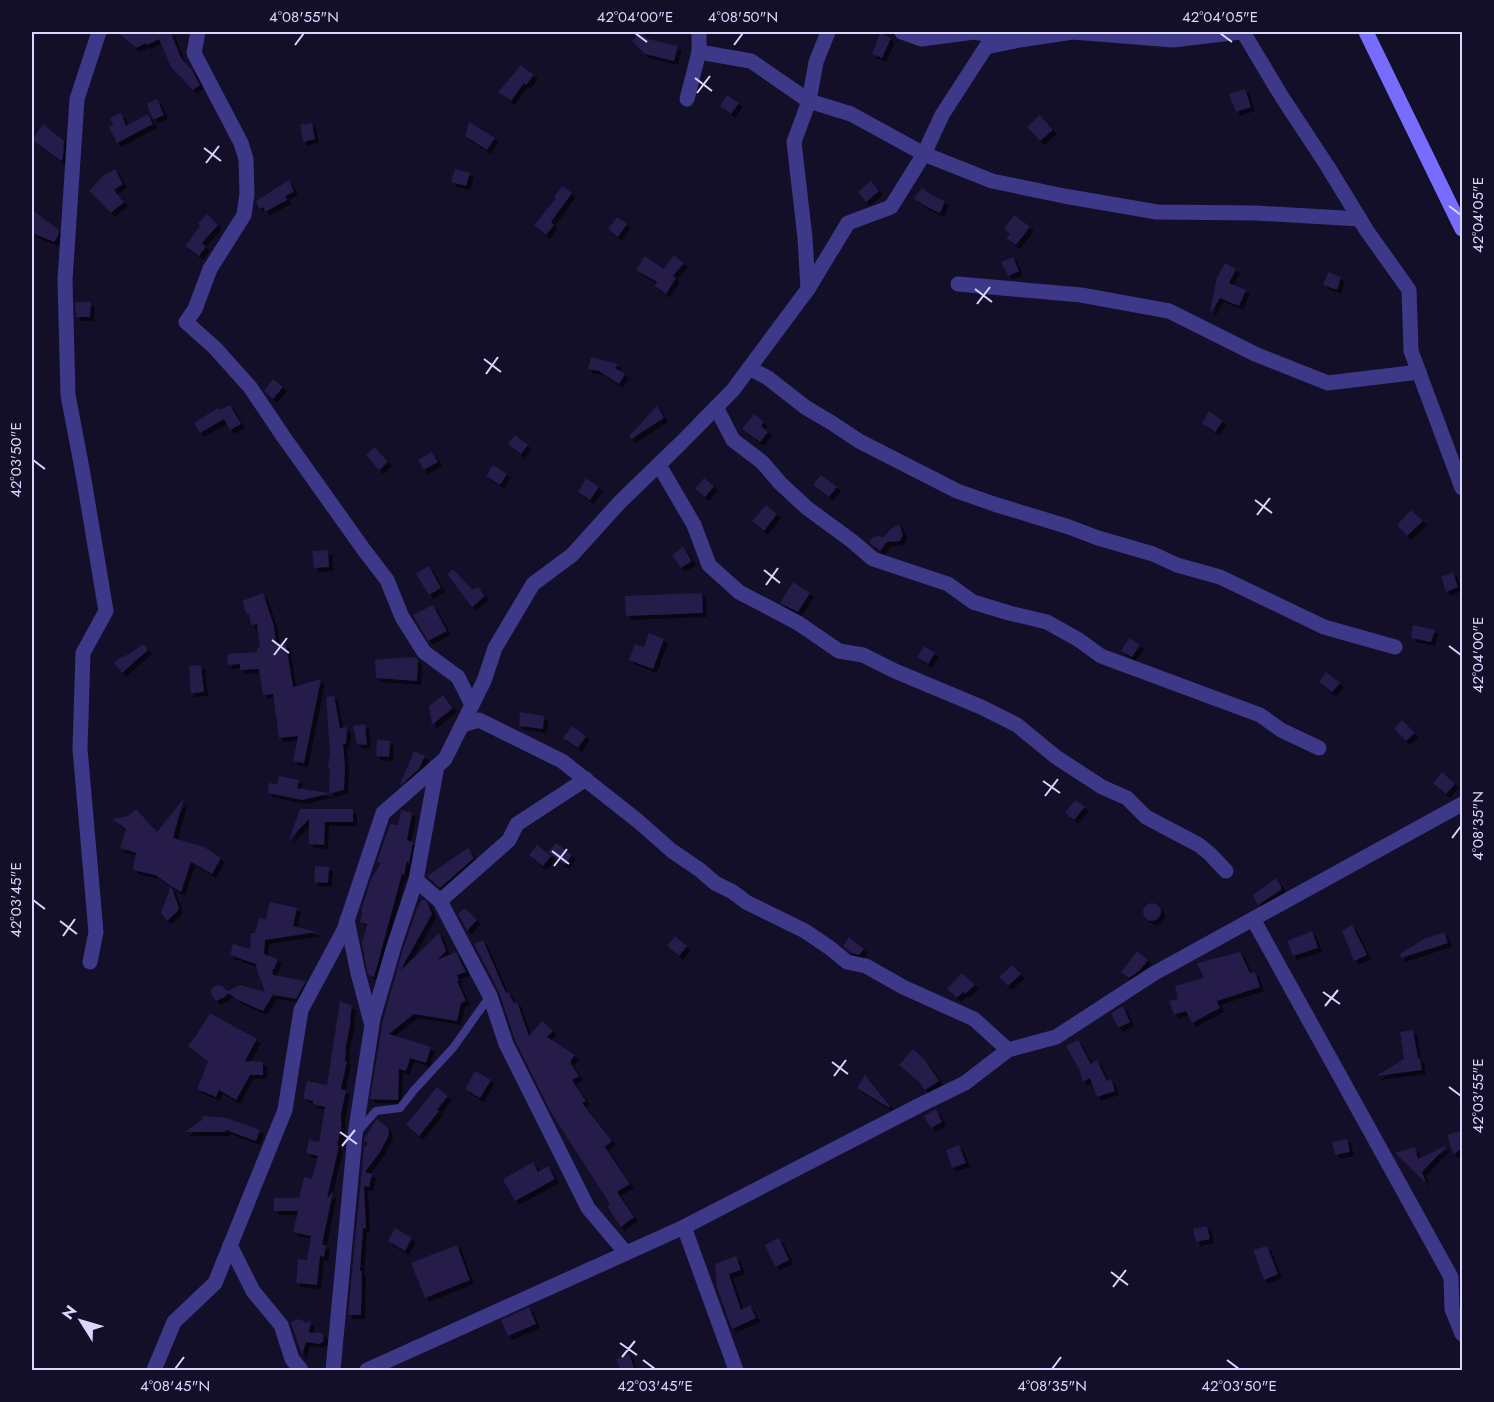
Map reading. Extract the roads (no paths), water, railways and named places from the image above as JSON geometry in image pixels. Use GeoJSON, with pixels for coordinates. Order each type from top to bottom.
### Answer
{"type":"FeatureCollection","features":[{"type":"Feature","properties":{"kind":"main road"},"geometry":{"type":"LineString","coordinates":[[1366,32],[1462,229]]}},
{"type":"Feature","properties":{"kind":"street"},"geometry":{"type":"LineString","coordinates":[[90,962],[96,932],[80,749],[83,653],[106,611],[68,395],[65,280],[76,99],[99,32]]}},
{"type":"Feature","properties":{"kind":"street"},"geometry":{"type":"LineString","coordinates":[[198,32],[194,53],[241,143],[246,159],[247,194],[244,215],[210,269],[195,309],[186,322],[215,348],[250,387],[387,580],[402,617],[424,652],[458,677],[472,705]]}},
{"type":"Feature","properties":{"kind":"street"},"geometry":{"type":"LineString","coordinates":[[687,99],[699,52],[699,32]]}},
{"type":"Feature","properties":{"kind":"street"},"geometry":{"type":"LineString","coordinates":[[808,289],[795,142],[809,101],[816,62],[828,32]]}},
{"type":"Feature","properties":{"kind":"street"},"geometry":{"type":"LineString","coordinates":[[902,32],[921,39],[974,32],[1022,36],[1073,32],[1173,40],[1241,32],[1360,219],[1409,290],[1411,351],[1462,488]]}},
{"type":"Feature","properties":{"kind":"street"},"geometry":{"type":"LineString","coordinates":[[154,1371],[174,1322],[215,1282],[285,1110],[301,1010],[344,930],[383,813],[445,759],[484,681],[495,648],[533,585],[572,555],[620,502],[732,390],[808,289],[848,223],[891,207],[924,154],[942,115],[986,47],[1022,36]]}},
{"type":"Feature","properties":{"kind":"street"},"geometry":{"type":"LineString","coordinates":[[699,52],[751,61],[809,101],[851,114],[924,154],[992,181],[1157,212],[1255,213],[1360,219]]}},
{"type":"Feature","properties":{"kind":"street"},"geometry":{"type":"LineString","coordinates":[[958,284],[1082,295],[1169,311],[1255,354],[1328,383],[1419,372]]}},
{"type":"Feature","properties":{"kind":"street"},"geometry":{"type":"LineString","coordinates":[[749,368],[768,378],[805,407],[859,441],[957,491],[1153,554],[1177,565],[1220,576],[1324,627],[1395,647]]}},
{"type":"Feature","properties":{"kind":"street"},"geometry":{"type":"LineString","coordinates":[[716,407],[733,440],[762,462],[780,483],[807,508],[873,559],[948,584],[974,602],[1047,622],[1079,640],[1101,656],[1260,715],[1281,730],[1319,748]]}},
{"type":"Feature","properties":{"kind":"street"},"geometry":{"type":"LineString","coordinates":[[658,465],[694,525],[710,565],[739,592],[798,623],[839,651],[864,655],[1017,725],[1056,757],[1102,788],[1127,798],[1146,817],[1199,845],[1226,871]]}},
{"type":"Feature","properties":{"kind":"street"},"geometry":{"type":"LineString","coordinates":[[462,725],[479,720],[562,761],[715,883],[746,902],[805,931],[847,962],[866,966],[903,987],[974,1019],[1008,1050]]}},
{"type":"Feature","properties":{"kind":"street"},"geometry":{"type":"LineString","coordinates":[[333,1371],[355,1135],[372,1025],[394,946],[416,880],[437,766]]}},
{"type":"Feature","properties":{"kind":"street"},"geometry":{"type":"LineString","coordinates":[[440,901],[509,840],[517,824],[586,779]]}},
{"type":"Feature","properties":{"kind":"street"},"geometry":{"type":"LineString","coordinates":[[367,1371],[684,1227],[965,1083],[1008,1050],[1056,1037],[1153,974],[1462,804]]}},
{"type":"Feature","properties":{"kind":"street"},"geometry":{"type":"LineString","coordinates":[[416,880],[440,901],[490,996],[506,1044],[588,1208],[626,1253]]}},
{"type":"Feature","properties":{"kind":"street"},"geometry":{"type":"LineString","coordinates":[[1253,919],[1451,1277],[1462,1334]]}},
{"type":"Feature","properties":{"kind":"street"},"geometry":{"type":"LineString","coordinates":[[347,920],[372,1025]]}},
{"type":"Feature","properties":{"kind":"street"},"geometry":{"type":"LineString","coordinates":[[684,1227],[736,1371]]}},
{"type":"Feature","properties":{"kind":"street"},"geometry":{"type":"LineString","coordinates":[[230,1245],[253,1291],[281,1325],[292,1359],[301,1371]]}},
{"type":"Feature","properties":{"kind":"lane"},"geometry":{"type":"LineString","coordinates":[[355,1135],[376,1111],[400,1108],[453,1048],[490,996]]}}]}
